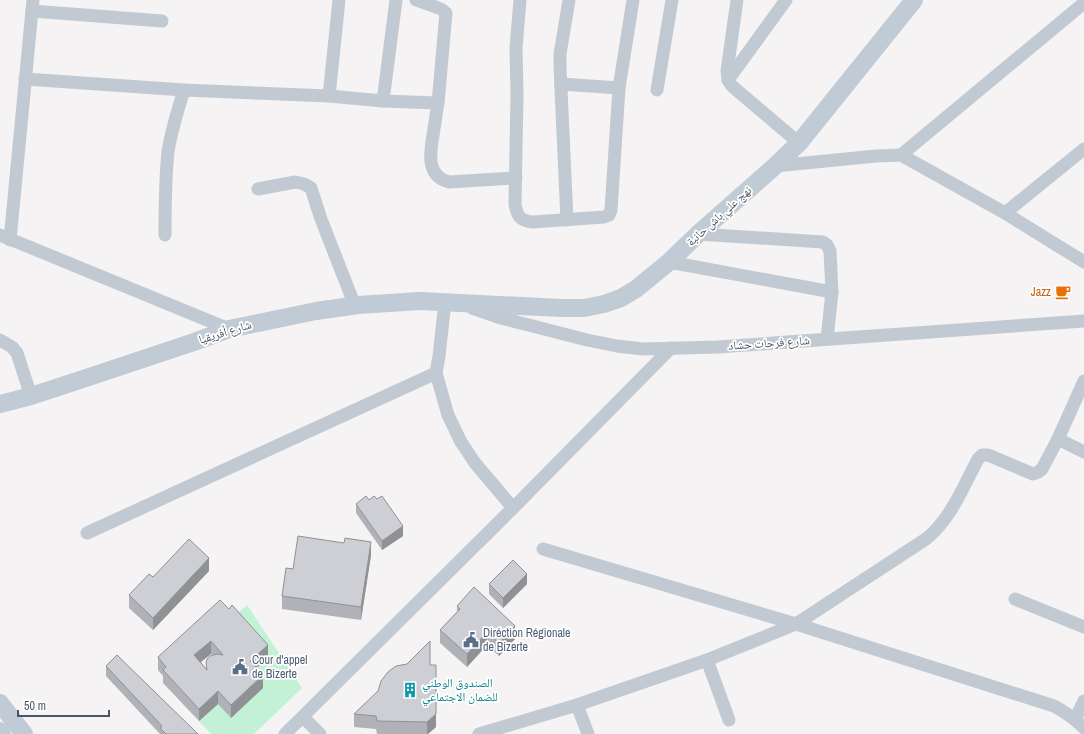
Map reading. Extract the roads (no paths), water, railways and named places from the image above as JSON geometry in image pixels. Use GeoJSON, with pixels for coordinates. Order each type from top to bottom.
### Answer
{"type":"FeatureCollection","features":[{"type":"Feature","properties":{"kind":"street"},"geometry":{"type":"LineString","coordinates":[[329,96],[339,0]]}},
{"type":"Feature","properties":{"kind":"street"},"geometry":{"type":"LineString","coordinates":[[383,101],[396,0]]}},
{"type":"Feature","properties":{"kind":"street"},"geometry":{"type":"LineString","coordinates":[[416,0],[440,8],[446,13],[438,103],[430,157],[435,173],[439,178],[449,182],[516,178]]}},
{"type":"Feature","properties":{"kind":"street"},"geometry":{"type":"LineString","coordinates":[[520,0],[516,48],[517,95],[515,204],[520,218],[526,222],[604,218],[609,215],[611,210],[619,88],[633,0]]}},
{"type":"Feature","properties":{"kind":"street"},"geometry":{"type":"LineString","coordinates":[[567,220],[560,54],[569,0]]}},
{"type":"Feature","properties":{"kind":"street"},"geometry":{"type":"LineString","coordinates":[[657,90],[672,0]]}},
{"type":"Feature","properties":{"kind":"street"},"geometry":{"type":"LineString","coordinates":[[737,0],[728,80],[732,86],[799,143]]}},
{"type":"Feature","properties":{"kind":"street"},"geometry":{"type":"LineString","coordinates":[[728,80],[786,0]]}},
{"type":"Feature","properties":{"kind":"street","name":"نهج علي باش حانبة"},"geometry":{"type":"LineString","coordinates":[[452,302],[584,308],[604,304],[620,298],[636,289],[669,262],[799,143],[914,0]]}},
{"type":"Feature","properties":{"kind":"street"},"geometry":{"type":"LineString","coordinates":[[901,155],[1084,3]]}},
{"type":"Feature","properties":{"kind":"street"},"geometry":{"type":"LineString","coordinates":[[162,21],[33,6],[5,238],[229,329]]}},
{"type":"Feature","properties":{"kind":"street"},"geometry":{"type":"LineString","coordinates":[[25,79],[184,90],[329,96],[383,101],[438,103]]}},
{"type":"Feature","properties":{"kind":"street"},"geometry":{"type":"LineString","coordinates":[[561,84],[619,88]]}},
{"type":"Feature","properties":{"kind":"street"},"geometry":{"type":"LineString","coordinates":[[165,235],[169,151],[184,90]]}},
{"type":"Feature","properties":{"kind":"street"},"geometry":{"type":"LineString","coordinates":[[1005,214],[1084,149]]}},
{"type":"Feature","properties":{"kind":"street"},"geometry":{"type":"LineString","coordinates":[[775,166],[901,155],[1005,214],[1084,262]]}},
{"type":"Feature","properties":{"kind":"street"},"geometry":{"type":"LineString","coordinates":[[258,189],[295,182],[304,184],[311,188],[321,219],[355,306]]}},
{"type":"Feature","properties":{"kind":"street"},"geometry":{"type":"LineString","coordinates":[[698,234],[823,242],[827,245],[830,251],[832,292],[826,339]]}},
{"type":"Feature","properties":{"kind":"street"},"geometry":{"type":"LineString","coordinates":[[669,262],[832,292]]}},
{"type":"Feature","properties":{"kind":"street","name":"شارع أفريقيا"},"geometry":{"type":"LineString","coordinates":[[0,404],[30,396],[229,329],[316,311],[355,306],[420,301],[452,302]]}},
{"type":"Feature","properties":{"kind":"street"},"geometry":{"type":"LineString","coordinates":[[452,302],[436,373],[448,415],[461,442],[475,463],[513,508]]}},
{"type":"Feature","properties":{"kind":"street","name":"شارع فرحات حشاد"},"geometry":{"type":"LineString","coordinates":[[452,302],[501,318],[588,340],[617,346],[643,349],[718,347],[1084,321]]}},
{"type":"Feature","properties":{"kind":"street"},"geometry":{"type":"LineString","coordinates":[[0,340],[12,347],[18,353],[30,396]]}},
{"type":"Feature","properties":{"kind":"street"},"geometry":{"type":"LineString","coordinates":[[286,734],[671,348]]}},
{"type":"Feature","properties":{"kind":"street"},"geometry":{"type":"LineString","coordinates":[[87,533],[436,373]]}},
{"type":"Feature","properties":{"kind":"street"},"geometry":{"type":"LineString","coordinates":[[479,734],[577,705],[707,660],[796,624],[889,564],[933,533],[949,514],[978,459],[982,455],[988,455],[1033,474],[1042,469],[1058,439],[1084,381]]}},
{"type":"Feature","properties":{"kind":"street"},"geometry":{"type":"LineString","coordinates":[[1058,439],[1084,452]]}},
{"type":"Feature","properties":{"kind":"street"},"geometry":{"type":"LineString","coordinates":[[543,549],[796,624],[1054,706],[1066,712],[1079,724]]}},
{"type":"Feature","properties":{"kind":"street"},"geometry":{"type":"LineString","coordinates":[[1015,599],[1084,627]]}},
{"type":"Feature","properties":{"kind":"street"},"geometry":{"type":"LineString","coordinates":[[707,660],[729,720]]}},
{"type":"Feature","properties":{"kind":"street"},"geometry":{"type":"LineString","coordinates":[[1079,724],[1084,701]]}},
{"type":"Feature","properties":{"kind":"street"},"geometry":{"type":"LineString","coordinates":[[0,703],[24,734]]}},
{"type":"Feature","properties":{"kind":"street"},"geometry":{"type":"LineString","coordinates":[[577,705],[588,734]]}},
{"type":"Feature","properties":{"kind":"street"},"geometry":{"type":"LineString","coordinates":[[303,717],[321,734]]}},
{"type":"Feature","properties":{"kind":"place","name":"Jazz"},"geometry":{"type":"Point","coordinates":[1063,292]}},
{"type":"Feature","properties":{"kind":"place","name":"Diréction Régionale de Bizerte"},"geometry":{"type":"Point","coordinates":[471,640]}},
{"type":"Feature","properties":{"kind":"place","name":"Cour d'appel de Bizerte"},"geometry":{"type":"Point","coordinates":[240,667]}},
{"type":"Feature","properties":{"kind":"place","name":"الصندوق الوطني للضمان الاجتماعي"},"geometry":{"type":"Point","coordinates":[410,690]}}]}
